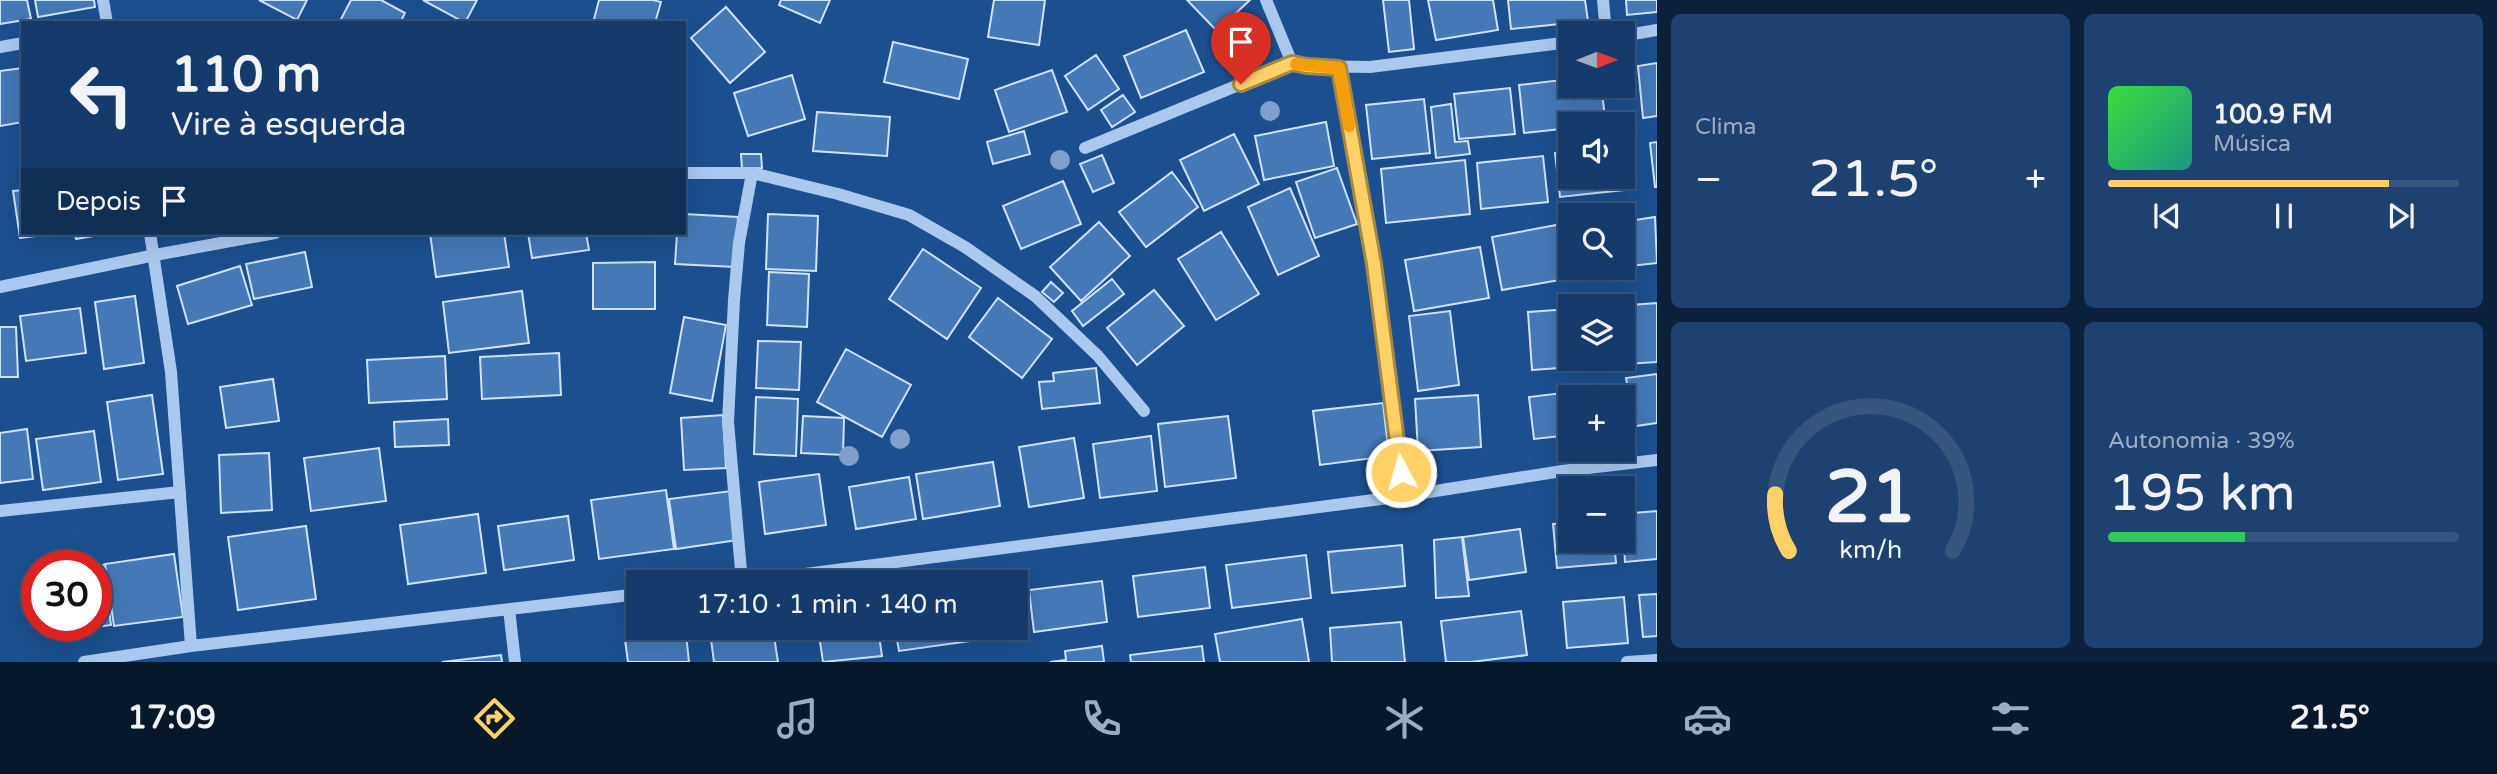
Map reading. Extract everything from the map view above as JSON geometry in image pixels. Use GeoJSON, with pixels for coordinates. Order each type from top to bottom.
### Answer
{"type":"FeatureCollection","features":[{"type":"Feature","properties":{"kind":"street"},"geometry":{"type":"LineString","coordinates":[[103,0],[107,21]]}},
{"type":"Feature","properties":{"kind":"street"},"geometry":{"type":"LineString","coordinates":[[1266,0],[1292,63]]}},
{"type":"Feature","properties":{"kind":"street"},"geometry":{"type":"LineString","coordinates":[[1603,0],[1605,21]]}},
{"type":"Feature","properties":{"kind":"street"},"geometry":{"type":"LineString","coordinates":[[1635,34],[1657,30]]}},
{"type":"Feature","properties":{"kind":"street"},"geometry":{"type":"LineString","coordinates":[[0,47],[21,43]]}},
{"type":"Feature","properties":{"kind":"street"},"geometry":{"type":"LineString","coordinates":[[1085,148],[1292,63],[1339,68],[1370,67],[1558,44]]}},
{"type":"Feature","properties":{"kind":"street"},"geometry":{"type":"LineString","coordinates":[[1339,68],[1374,264],[1404,496]]}},
{"type":"Feature","properties":{"kind":"street"},"geometry":{"type":"LineString","coordinates":[[686,173],[752,173],[909,215],[965,247],[1035,296],[1098,356],[1144,411]]}},
{"type":"Feature","properties":{"kind":"street"},"geometry":{"type":"LineString","coordinates":[[741,570],[729,422],[739,243],[752,173]]}},
{"type":"Feature","properties":{"kind":"street"},"geometry":{"type":"LineString","coordinates":[[150,235],[171,372],[191,646]]}},
{"type":"Feature","properties":{"kind":"street"},"geometry":{"type":"LineString","coordinates":[[0,287],[264,235]]}},
{"type":"Feature","properties":{"kind":"street"},"geometry":{"type":"LineString","coordinates":[[834,570],[1404,496],[1562,471],[1657,460]]}},
{"type":"Feature","properties":{"kind":"street"},"geometry":{"type":"LineString","coordinates":[[0,511],[180,492]]}},
{"type":"Feature","properties":{"kind":"street"},"geometry":{"type":"LineString","coordinates":[[84,662],[191,646],[626,596]]}},
{"type":"Feature","properties":{"kind":"street"},"geometry":{"type":"LineString","coordinates":[[509,609],[515,662]]}},
{"type":"Feature","properties":{"kind":"street"},"geometry":{"type":"LineString","coordinates":[[1627,662],[1657,660]]}},
{"type":"Feature","properties":{"kind":"building"},"geometry":{"type":"Polygon","coordinates":[[[0,0],[27,0],[31,19],[0,24],[0,0]]]}},
{"type":"Feature","properties":{"kind":"building"},"geometry":{"type":"Polygon","coordinates":[[[35,0],[94,0],[95,7],[38,17],[35,0]]]}},
{"type":"Feature","properties":{"kind":"building"},"geometry":{"type":"Polygon","coordinates":[[[259,0],[307,0],[297,20],[259,0]]]}},
{"type":"Feature","properties":{"kind":"building"},"geometry":{"type":"Polygon","coordinates":[[[351,0],[381,0],[405,13],[401,21],[340,21],[351,0]]]}},
{"type":"Feature","properties":{"kind":"building"},"geometry":{"type":"Polygon","coordinates":[[[423,0],[477,0],[466,21],[423,0]]]}},
{"type":"Feature","properties":{"kind":"building"},"geometry":{"type":"Polygon","coordinates":[[[599,0],[661,2],[656,21],[594,21],[599,0]]]}},
{"type":"Feature","properties":{"kind":"building"},"geometry":{"type":"Polygon","coordinates":[[[781,0],[830,0],[820,23],[779,5],[781,0]]]}},
{"type":"Feature","properties":{"kind":"building"},"geometry":{"type":"Polygon","coordinates":[[[994,0],[1045,0],[1039,45],[988,37],[994,0]]]}},
{"type":"Feature","properties":{"kind":"building"},"geometry":{"type":"Polygon","coordinates":[[[1187,0],[1250,0],[1217,31],[1187,0]]]}},
{"type":"Feature","properties":{"kind":"building"},"geometry":{"type":"Polygon","coordinates":[[[1383,0],[1409,0],[1414,49],[1389,52],[1383,0]]]}},
{"type":"Feature","properties":{"kind":"building"},"geometry":{"type":"Polygon","coordinates":[[[1428,0],[1493,0],[1498,30],[1436,40],[1428,0]]]}},
{"type":"Feature","properties":{"kind":"building"},"geometry":{"type":"Polygon","coordinates":[[[1508,0],[1585,0],[1588,21],[1558,21],[1558,24],[1511,29],[1508,0]]]}},
{"type":"Feature","properties":{"kind":"building"},"geometry":{"type":"Polygon","coordinates":[[[1626,0],[1657,0],[1657,12],[1627,15],[1626,0]]]}},
{"type":"Feature","properties":{"kind":"building"},"geometry":{"type":"Polygon","coordinates":[[[726,7],[765,52],[730,83],[691,38],[726,7]]]}},
{"type":"Feature","properties":{"kind":"building"},"geometry":{"type":"Polygon","coordinates":[[[1186,30],[1204,72],[1141,98],[1124,56],[1186,30]]]}},
{"type":"Feature","properties":{"kind":"building"},"geometry":{"type":"Polygon","coordinates":[[[893,42],[968,59],[959,99],[884,82],[893,42]]]}},
{"type":"Feature","properties":{"kind":"building"},"geometry":{"type":"Polygon","coordinates":[[[1096,55],[1119,89],[1088,110],[1065,76],[1096,55]]]}},
{"type":"Feature","properties":{"kind":"building"},"geometry":{"type":"Polygon","coordinates":[[[1657,63],[1657,116],[1643,118],[1638,66],[1657,63]]]}},
{"type":"Feature","properties":{"kind":"building"},"geometry":{"type":"Polygon","coordinates":[[[21,68],[21,122],[0,126],[0,71],[21,68]]]}},
{"type":"Feature","properties":{"kind":"building"},"geometry":{"type":"Polygon","coordinates":[[[1052,70],[1067,112],[1009,132],[995,90],[1052,70]]]}},
{"type":"Feature","properties":{"kind":"building"},"geometry":{"type":"Polygon","coordinates":[[[792,75],[805,119],[748,136],[734,93],[792,75]]]}},
{"type":"Feature","properties":{"kind":"building"},"geometry":{"type":"Polygon","coordinates":[[[1558,80],[1558,98],[1603,98],[1604,112],[1558,112],[1558,129],[1524,133],[1519,85],[1558,80]]]}},
{"type":"Feature","properties":{"kind":"building"},"geometry":{"type":"Polygon","coordinates":[[[1510,88],[1515,134],[1459,139],[1454,94],[1510,88]]]}},
{"type":"Feature","properties":{"kind":"building"},"geometry":{"type":"Polygon","coordinates":[[[1123,95],[1135,112],[1112,127],[1101,110],[1123,95]]]}},
{"type":"Feature","properties":{"kind":"building"},"geometry":{"type":"Polygon","coordinates":[[[1424,99],[1430,153],[1372,159],[1366,105],[1424,99]]]}},
{"type":"Feature","properties":{"kind":"building"},"geometry":{"type":"Polygon","coordinates":[[[1451,104],[1455,142],[1468,141],[1470,154],[1436,158],[1431,107],[1451,104]]]}},
{"type":"Feature","properties":{"kind":"building"},"geometry":{"type":"Polygon","coordinates":[[[817,112],[890,117],[887,156],[813,151],[817,112]]]}},
{"type":"Feature","properties":{"kind":"building"},"geometry":{"type":"Polygon","coordinates":[[[1326,122],[1334,166],[1264,180],[1255,136],[1326,122]]]}},
{"type":"Feature","properties":{"kind":"building"},"geometry":{"type":"Polygon","coordinates":[[[1024,131],[1030,154],[993,164],[987,142],[1024,131]]]}},
{"type":"Feature","properties":{"kind":"building"},"geometry":{"type":"Polygon","coordinates":[[[1234,134],[1259,184],[1204,211],[1180,160],[1234,134]]]}},
{"type":"Feature","properties":{"kind":"building"},"geometry":{"type":"Polygon","coordinates":[[[1657,142],[1657,187],[1655,187],[1650,143],[1657,142]]]}},
{"type":"Feature","properties":{"kind":"building"},"geometry":{"type":"Polygon","coordinates":[[[1555,153],[1558,153],[1558,179],[1555,153]]]}},
{"type":"Feature","properties":{"kind":"building"},"geometry":{"type":"Polygon","coordinates":[[[741,154],[761,154],[762,168],[742,169],[741,154]]]}},
{"type":"Feature","properties":{"kind":"building"},"geometry":{"type":"Polygon","coordinates":[[[1102,155],[1114,183],[1093,192],[1080,164],[1102,155]]]}},
{"type":"Feature","properties":{"kind":"building"},"geometry":{"type":"Polygon","coordinates":[[[1543,156],[1548,202],[1481,209],[1477,163],[1543,156]]]}},
{"type":"Feature","properties":{"kind":"building"},"geometry":{"type":"Polygon","coordinates":[[[1465,160],[1470,214],[1386,223],[1381,169],[1465,160]]]}},
{"type":"Feature","properties":{"kind":"building"},"geometry":{"type":"Polygon","coordinates":[[[1337,168],[1357,224],[1315,238],[1296,182],[1337,168]]]}},
{"type":"Feature","properties":{"kind":"building"},"geometry":{"type":"Polygon","coordinates":[[[1172,172],[1198,207],[1146,247],[1119,212],[1172,172]]]}},
{"type":"Feature","properties":{"kind":"building"},"geometry":{"type":"Polygon","coordinates":[[[1063,181],[1081,224],[1021,249],[1003,206],[1063,181]]]}},
{"type":"Feature","properties":{"kind":"building"},"geometry":{"type":"Polygon","coordinates":[[[1290,188],[1319,256],[1278,275],[1248,207],[1290,188]]]}},
{"type":"Feature","properties":{"kind":"building"},"geometry":{"type":"Polygon","coordinates":[[[1559,189],[1633,189],[1560,197],[1559,189]]]}},
{"type":"Feature","properties":{"kind":"building"},"geometry":{"type":"Polygon","coordinates":[[[21,190],[21,235],[44,235],[20,238],[13,191],[21,190]]]}},
{"type":"Feature","properties":{"kind":"building"},"geometry":{"type":"Polygon","coordinates":[[[686,214],[738,217],[735,267],[675,264],[677,235],[686,235],[686,214]]]}},
{"type":"Feature","properties":{"kind":"building"},"geometry":{"type":"Polygon","coordinates":[[[768,214],[818,216],[816,271],[766,269],[768,214]]]}},
{"type":"Feature","properties":{"kind":"building"},"geometry":{"type":"Polygon","coordinates":[[[1655,217],[1657,263],[1635,266],[1635,220],[1655,217]]]}},
{"type":"Feature","properties":{"kind":"building"},"geometry":{"type":"Polygon","coordinates":[[[1099,222],[1130,256],[1081,301],[1050,267],[1099,222]]]}},
{"type":"Feature","properties":{"kind":"building"},"geometry":{"type":"Polygon","coordinates":[[[1558,225],[1560,280],[1502,290],[1492,237],[1558,225]]]}},
{"type":"Feature","properties":{"kind":"building"},"geometry":{"type":"Polygon","coordinates":[[[1221,232],[1259,294],[1216,320],[1178,259],[1221,232]]]}},
{"type":"Feature","properties":{"kind":"building"},"geometry":{"type":"Polygon","coordinates":[[[75,235],[99,235],[76,239],[75,235]]]}},
{"type":"Feature","properties":{"kind":"building"},"geometry":{"type":"Polygon","coordinates":[[[430,235],[504,235],[509,267],[436,277],[430,235]]]}},
{"type":"Feature","properties":{"kind":"building"},"geometry":{"type":"Polygon","coordinates":[[[528,235],[586,235],[589,250],[532,258],[528,235]]]}},
{"type":"Feature","properties":{"kind":"building"},"geometry":{"type":"Polygon","coordinates":[[[1480,247],[1489,298],[1414,311],[1405,260],[1480,247]]]}},
{"type":"Feature","properties":{"kind":"building"},"geometry":{"type":"Polygon","coordinates":[[[923,249],[981,288],[947,339],[889,299],[923,249]]]}},
{"type":"Feature","properties":{"kind":"building"},"geometry":{"type":"Polygon","coordinates":[[[305,252],[312,287],[254,299],[246,264],[305,252]]]}},
{"type":"Feature","properties":{"kind":"building"},"geometry":{"type":"Polygon","coordinates":[[[655,262],[655,309],[593,309],[593,263],[655,262]]]}},
{"type":"Feature","properties":{"kind":"building"},"geometry":{"type":"Polygon","coordinates":[[[240,266],[252,305],[188,324],[177,286],[240,266]]]}},
{"type":"Feature","properties":{"kind":"building"},"geometry":{"type":"Polygon","coordinates":[[[769,272],[809,274],[807,327],[767,325],[769,272]]]}},
{"type":"Feature","properties":{"kind":"building"},"geometry":{"type":"Polygon","coordinates":[[[1112,279],[1124,294],[1083,326],[1072,311],[1112,279]]]}},
{"type":"Feature","properties":{"kind":"building"},"geometry":{"type":"Polygon","coordinates":[[[1051,282],[1063,293],[1054,302],[1042,292],[1051,282]]]}},
{"type":"Feature","properties":{"kind":"building"},"geometry":{"type":"Polygon","coordinates":[[[1154,290],[1184,326],[1137,365],[1107,328],[1154,290]]]}},
{"type":"Feature","properties":{"kind":"building"},"geometry":{"type":"Polygon","coordinates":[[[522,291],[529,343],[449,353],[443,302],[522,291]]]}},
{"type":"Feature","properties":{"kind":"building"},"geometry":{"type":"Polygon","coordinates":[[[135,296],[144,363],[104,369],[95,302],[135,296]]]}},
{"type":"Feature","properties":{"kind":"building"},"geometry":{"type":"Polygon","coordinates":[[[998,298],[1052,339],[1022,378],[969,337],[998,298]]]}},
{"type":"Feature","properties":{"kind":"building"},"geometry":{"type":"Polygon","coordinates":[[[1657,303],[1657,362],[1635,363],[1635,305],[1657,303]]]}},
{"type":"Feature","properties":{"kind":"building"},"geometry":{"type":"Polygon","coordinates":[[[80,308],[86,353],[26,361],[20,316],[80,308]]]}},
{"type":"Feature","properties":{"kind":"building"},"geometry":{"type":"Polygon","coordinates":[[[1558,310],[1558,368],[1532,370],[1528,312],[1558,310]]]}},
{"type":"Feature","properties":{"kind":"building"},"geometry":{"type":"Polygon","coordinates":[[[1450,311],[1459,385],[1418,391],[1409,316],[1450,311]]]}},
{"type":"Feature","properties":{"kind":"building"},"geometry":{"type":"Polygon","coordinates":[[[684,317],[726,325],[712,401],[670,393],[684,317]]]}},
{"type":"Feature","properties":{"kind":"building"},"geometry":{"type":"Polygon","coordinates":[[[0,327],[16,327],[18,377],[0,377],[0,327]]]}},
{"type":"Feature","properties":{"kind":"building"},"geometry":{"type":"Polygon","coordinates":[[[758,341],[801,342],[799,390],[756,388],[758,341]]]}},
{"type":"Feature","properties":{"kind":"building"},"geometry":{"type":"Polygon","coordinates":[[[846,349],[911,385],[882,437],[817,402],[846,349]]]}},
{"type":"Feature","properties":{"kind":"building"},"geometry":{"type":"Polygon","coordinates":[[[559,353],[561,395],[482,399],[480,357],[559,353]]]}},
{"type":"Feature","properties":{"kind":"building"},"geometry":{"type":"Polygon","coordinates":[[[445,356],[447,399],[369,403],[367,360],[445,356]]]}},
{"type":"Feature","properties":{"kind":"building"},"geometry":{"type":"Polygon","coordinates":[[[1096,368],[1100,403],[1042,409],[1039,382],[1054,381],[1053,373],[1096,368]]]}},
{"type":"Feature","properties":{"kind":"building"},"geometry":{"type":"Polygon","coordinates":[[[1657,374],[1657,423],[1635,426],[1635,385],[1616,385],[1627,384],[1626,378],[1657,374]]]}},
{"type":"Feature","properties":{"kind":"building"},"geometry":{"type":"Polygon","coordinates":[[[273,379],[279,421],[226,428],[220,387],[273,379]]]}},
{"type":"Feature","properties":{"kind":"building"},"geometry":{"type":"Polygon","coordinates":[[[1558,394],[1558,436],[1534,439],[1529,397],[1558,394]]]}},
{"type":"Feature","properties":{"kind":"building"},"geometry":{"type":"Polygon","coordinates":[[[152,395],[163,474],[118,480],[107,402],[152,395]]]}},
{"type":"Feature","properties":{"kind":"building"},"geometry":{"type":"Polygon","coordinates":[[[1478,395],[1481,447],[1418,451],[1415,399],[1478,395]]]}},
{"type":"Feature","properties":{"kind":"building"},"geometry":{"type":"Polygon","coordinates":[[[756,397],[798,399],[796,456],[754,454],[756,397]]]}},
{"type":"Feature","properties":{"kind":"building"},"geometry":{"type":"Polygon","coordinates":[[[1383,403],[1389,456],[1320,465],[1313,411],[1383,403]]]}},
{"type":"Feature","properties":{"kind":"building"},"geometry":{"type":"Polygon","coordinates":[[[723,415],[726,468],[684,470],[681,418],[723,415]]]}},
{"type":"Feature","properties":{"kind":"building"},"geometry":{"type":"Polygon","coordinates":[[[803,416],[844,418],[843,455],[801,453],[803,416]]]}},
{"type":"Feature","properties":{"kind":"building"},"geometry":{"type":"Polygon","coordinates":[[[1228,416],[1236,478],[1165,487],[1158,424],[1228,416]]]}},
{"type":"Feature","properties":{"kind":"building"},"geometry":{"type":"Polygon","coordinates":[[[448,419],[449,445],[395,447],[394,422],[448,419]]]}},
{"type":"Feature","properties":{"kind":"building"},"geometry":{"type":"Polygon","coordinates":[[[27,429],[33,479],[0,483],[0,433],[27,429]]]}},
{"type":"Feature","properties":{"kind":"building"},"geometry":{"type":"Polygon","coordinates":[[[94,431],[101,482],[43,490],[36,439],[94,431]]]}},
{"type":"Feature","properties":{"kind":"building"},"geometry":{"type":"Polygon","coordinates":[[[1151,436],[1157,491],[1100,498],[1093,444],[1151,436]]]}},
{"type":"Feature","properties":{"kind":"building"},"geometry":{"type":"Polygon","coordinates":[[[1074,438],[1084,498],[1029,507],[1019,447],[1074,438]]]}},
{"type":"Feature","properties":{"kind":"building"},"geometry":{"type":"Polygon","coordinates":[[[379,448],[386,501],[311,511],[304,458],[379,448]]]}},
{"type":"Feature","properties":{"kind":"building"},"geometry":{"type":"Polygon","coordinates":[[[269,453],[272,510],[221,513],[219,455],[269,453]]]}},
{"type":"Feature","properties":{"kind":"building"},"geometry":{"type":"Polygon","coordinates":[[[993,462],[1000,506],[923,519],[916,474],[993,462]]]}},
{"type":"Feature","properties":{"kind":"building"},"geometry":{"type":"Polygon","coordinates":[[[819,474],[826,525],[765,534],[759,482],[819,474]]]}},
{"type":"Feature","properties":{"kind":"building"},"geometry":{"type":"Polygon","coordinates":[[[909,477],[916,519],[856,529],[849,487],[909,477]]]}},
{"type":"Feature","properties":{"kind":"building"},"geometry":{"type":"Polygon","coordinates":[[[666,490],[674,549],[599,559],[591,500],[666,490]]]}},
{"type":"Feature","properties":{"kind":"building"},"geometry":{"type":"Polygon","coordinates":[[[731,491],[738,540],[676,549],[669,499],[731,491]]]}},
{"type":"Feature","properties":{"kind":"building"},"geometry":{"type":"Polygon","coordinates":[[[1657,511],[1657,559],[1625,562],[1624,553],[1635,553],[1635,513],[1657,511]]]}},
{"type":"Feature","properties":{"kind":"building"},"geometry":{"type":"Polygon","coordinates":[[[478,514],[486,573],[408,584],[400,525],[478,514]]]}},
{"type":"Feature","properties":{"kind":"building"},"geometry":{"type":"Polygon","coordinates":[[[568,516],[574,560],[504,570],[498,526],[568,516]]]}},
{"type":"Feature","properties":{"kind":"building"},"geometry":{"type":"Polygon","coordinates":[[[1553,524],[1558,524],[1558,553],[1615,553],[1616,563],[1557,568],[1553,524]]]}},
{"type":"Feature","properties":{"kind":"building"},"geometry":{"type":"Polygon","coordinates":[[[306,526],[316,599],[238,610],[228,537],[306,526]]]}},
{"type":"Feature","properties":{"kind":"building"},"geometry":{"type":"Polygon","coordinates":[[[1520,529],[1526,572],[1469,580],[1463,537],[1520,529]]]}},
{"type":"Feature","properties":{"kind":"building"},"geometry":{"type":"Polygon","coordinates":[[[1462,537],[1469,596],[1436,598],[1434,540],[1462,537]]]}},
{"type":"Feature","properties":{"kind":"building"},"geometry":{"type":"Polygon","coordinates":[[[1402,545],[1405,586],[1332,593],[1328,552],[1402,545]]]}},
{"type":"Feature","properties":{"kind":"building"},"geometry":{"type":"Polygon","coordinates":[[[174,554],[183,617],[114,626],[112,563],[174,554]]]}},
{"type":"Feature","properties":{"kind":"building"},"geometry":{"type":"Polygon","coordinates":[[[1306,555],[1311,598],[1232,608],[1226,565],[1306,555]]]}},
{"type":"Feature","properties":{"kind":"building"},"geometry":{"type":"Polygon","coordinates":[[[1205,567],[1210,608],[1138,617],[1133,576],[1205,567]]]}},
{"type":"Feature","properties":{"kind":"building"},"geometry":{"type":"Polygon","coordinates":[[[1102,581],[1107,622],[1034,632],[1029,590],[1102,581]]]}},
{"type":"Feature","properties":{"kind":"building"},"geometry":{"type":"Polygon","coordinates":[[[1657,594],[1657,636],[1643,637],[1639,595],[1657,594]]]}},
{"type":"Feature","properties":{"kind":"building"},"geometry":{"type":"Polygon","coordinates":[[[1624,597],[1628,643],[1567,648],[1563,602],[1624,597]]]}},
{"type":"Feature","properties":{"kind":"building"},"geometry":{"type":"Polygon","coordinates":[[[1521,611],[1527,655],[1471,662],[1446,662],[1441,621],[1521,611]]]}},
{"type":"Feature","properties":{"kind":"building"},"geometry":{"type":"Polygon","coordinates":[[[1302,619],[1309,662],[1220,662],[1215,634],[1302,619]]]}},
{"type":"Feature","properties":{"kind":"building"},"geometry":{"type":"Polygon","coordinates":[[[1401,622],[1405,662],[1332,662],[1330,628],[1401,622]]]}},
{"type":"Feature","properties":{"kind":"building"},"geometry":{"type":"Polygon","coordinates":[[[625,640],[687,640],[689,662],[628,662],[625,640]]]}},
{"type":"Feature","properties":{"kind":"building"},"geometry":{"type":"Polygon","coordinates":[[[711,640],[775,640],[778,662],[714,662],[711,640]]]}},
{"type":"Feature","properties":{"kind":"building"},"geometry":{"type":"Polygon","coordinates":[[[820,640],[880,640],[882,656],[823,662],[820,640]]]}},
{"type":"Feature","properties":{"kind":"building"},"geometry":{"type":"Polygon","coordinates":[[[897,640],[971,640],[971,641],[899,651],[897,640]]]}},
{"type":"Feature","properties":{"kind":"building"},"geometry":{"type":"Polygon","coordinates":[[[1102,646],[1104,662],[1050,662],[1066,660],[1065,651],[1102,646]]]}},
{"type":"Feature","properties":{"kind":"building"},"geometry":{"type":"Polygon","coordinates":[[[1202,646],[1204,662],[1131,662],[1130,655],[1202,646]]]}},
{"type":"Feature","properties":{"kind":"building"},"geometry":{"type":"Polygon","coordinates":[[[501,655],[502,662],[442,662],[501,655]]]}},
{"type":"Feature","properties":{"kind":"slow traffic"},"geometry":{"type":"LineString","coordinates":[[1296,64],[1339,68],[1349,126]]}},
{"type":"Feature","properties":{"kind":"route"},"geometry":{"type":"LineString","coordinates":[[1241,84],[1292,63],[1339,68],[1374,264],[1401,472]]}}]}
